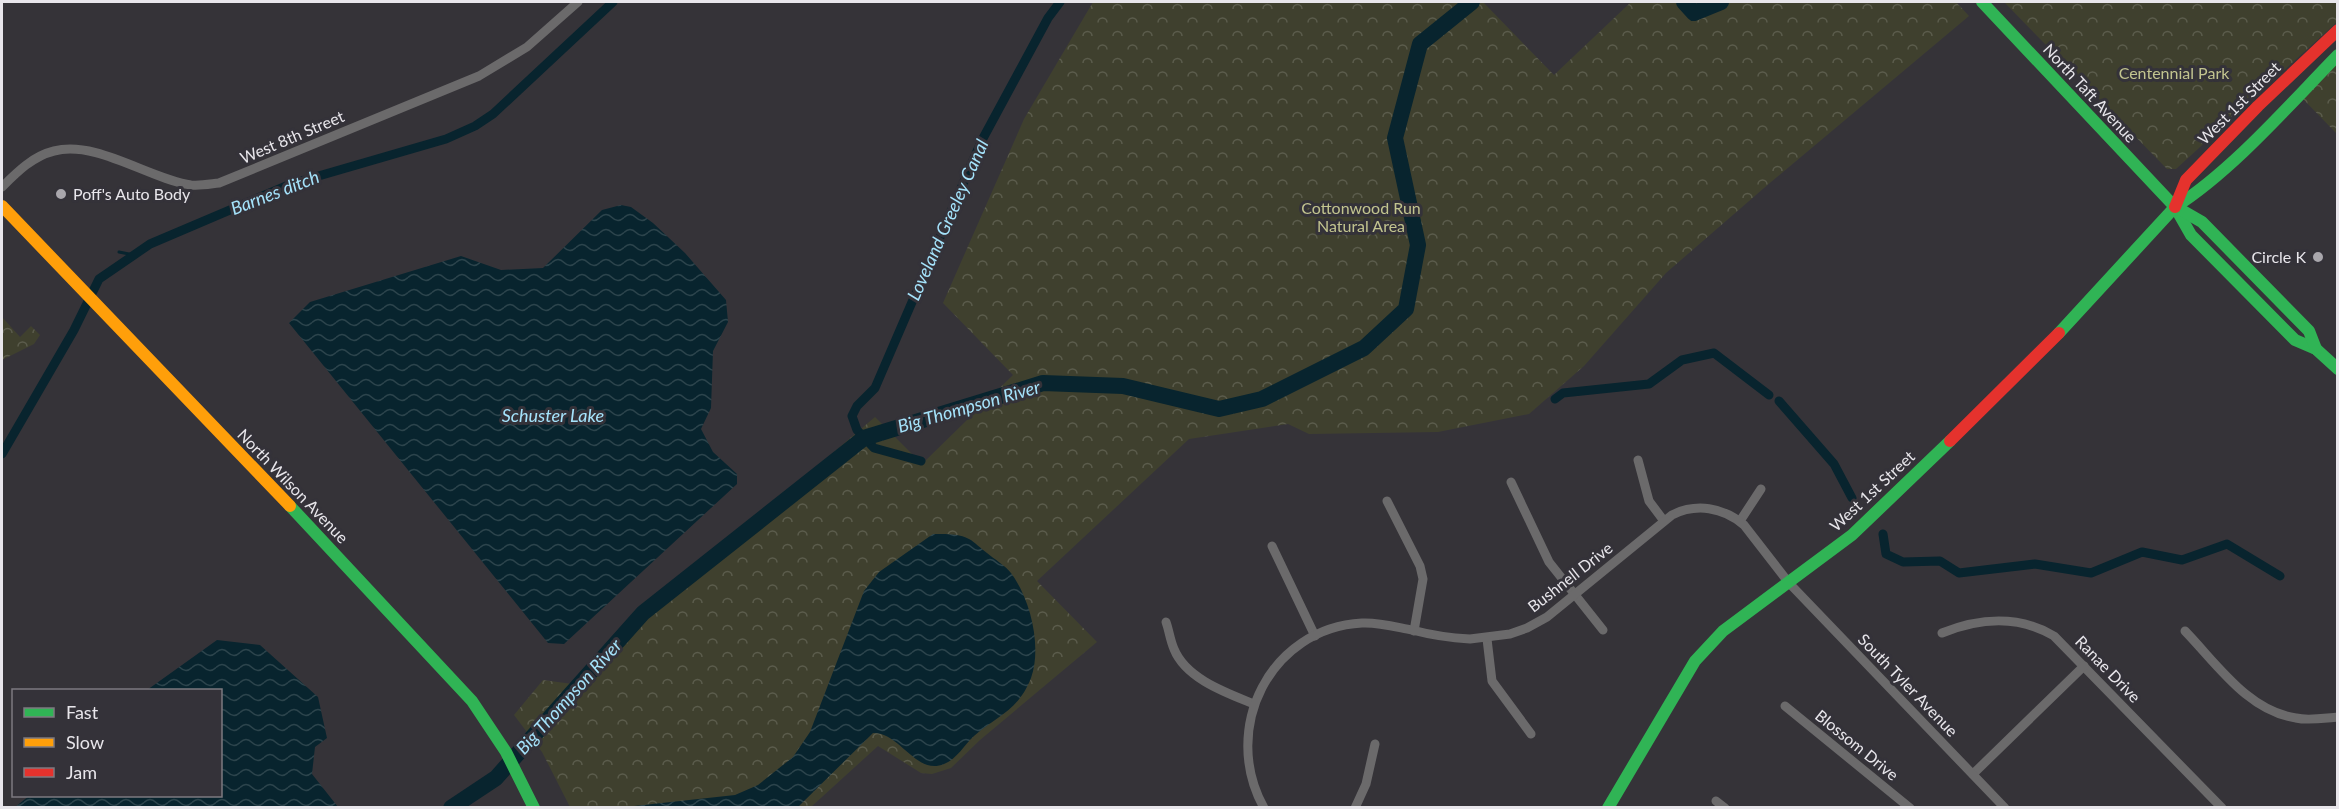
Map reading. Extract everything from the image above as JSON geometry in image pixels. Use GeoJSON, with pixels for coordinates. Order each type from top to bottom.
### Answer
{"type":"FeatureCollection","features":[{"type":"Feature","properties":{"kind":"main road","name":"North Taft Avenue"},"geometry":{"type":"LineString","coordinates":[[1982,2],[2175,207]]}},
{"type":"Feature","properties":{"kind":"main road","name":"West 1st Street"},"geometry":{"type":"LineString","coordinates":[[2175,207],[2186,180],[2337,30]]}},
{"type":"Feature","properties":{"kind":"main road","name":"West 1st Street"},"geometry":{"type":"LineString","coordinates":[[1608,807],[1695,661],[1723,631],[1852,535],[1880,510],[2080,312],[2175,207],[2206,185],[2258,136],[2337,55]]}},
{"type":"Feature","properties":{"kind":"main road","name":"North Wilson Avenue"},"geometry":{"type":"LineString","coordinates":[[2,206],[472,701],[494,731],[527,789],[534,807]]}},
{"type":"Feature","properties":{"kind":"main road"},"geometry":{"type":"LineString","coordinates":[[2175,207],[2191,236],[2295,340],[2316,349],[2337,369]]}},
{"type":"Feature","properties":{"kind":"main road"},"geometry":{"type":"LineString","coordinates":[[2175,207],[2202,222],[2211,231],[2309,330],[2316,349]]}},
{"type":"Feature","properties":{"kind":"street","name":"West 8th Street"},"geometry":{"type":"LineString","coordinates":[[2,187],[29,162],[52,151],[62,149],[97,154],[170,180],[191,184],[219,183],[479,76],[526,47],[578,2]]}},
{"type":"Feature","properties":{"kind":"street"},"geometry":{"type":"LineString","coordinates":[[1638,460],[1649,501],[1664,521]]}},
{"type":"Feature","properties":{"kind":"street"},"geometry":{"type":"LineString","coordinates":[[1511,482],[1549,562],[1602,630]]}},
{"type":"Feature","properties":{"kind":"street"},"geometry":{"type":"LineString","coordinates":[[1740,521],[1761,489]]}},
{"type":"Feature","properties":{"kind":"street"},"geometry":{"type":"LineString","coordinates":[[1387,501],[1420,566],[1423,579],[1414,631]]}},
{"type":"Feature","properties":{"kind":"street","name":"Bushnell Drive"},"geometry":{"type":"LineString","coordinates":[[1264,807],[1256,794],[1247,763],[1248,730],[1254,704],[1265,680],[1290,651],[1325,631],[1363,622],[1461,639],[1486,639],[1527,628],[1547,617],[1664,521],[1679,512],[1702,508],[1717,510],[1740,521],[1789,583]]}},
{"type":"Feature","properties":{"kind":"street"},"geometry":{"type":"LineString","coordinates":[[1272,546],[1316,636]]}},
{"type":"Feature","properties":{"kind":"street","name":"South Tyler Avenue"},"geometry":{"type":"LineString","coordinates":[[1789,583],[2005,807]]}},
{"type":"Feature","properties":{"kind":"street"},"geometry":{"type":"LineString","coordinates":[[1166,621],[1174,650],[1185,664],[1220,690],[1254,704]]}},
{"type":"Feature","properties":{"kind":"street","name":"Ranae Drive"},"geometry":{"type":"LineString","coordinates":[[1942,633],[1962,625],[1982,622],[2029,624],[2054,636],[2222,807]]}},
{"type":"Feature","properties":{"kind":"street"},"geometry":{"type":"LineString","coordinates":[[2185,631],[2247,696],[2270,711],[2296,718],[2337,717]]}},
{"type":"Feature","properties":{"kind":"street"},"geometry":{"type":"LineString","coordinates":[[1486,639],[1492,681],[1531,734]]}},
{"type":"Feature","properties":{"kind":"street"},"geometry":{"type":"LineString","coordinates":[[1973,774],[2084,666]]}},
{"type":"Feature","properties":{"kind":"street","name":"Blossom Drive"},"geometry":{"type":"LineString","coordinates":[[1785,706],[1910,807]]}},
{"type":"Feature","properties":{"kind":"street"},"geometry":{"type":"LineString","coordinates":[[1355,807],[1366,784],[1374,744]]}},
{"type":"Feature","properties":{"kind":"street"},"geometry":{"type":"LineString","coordinates":[[1716,801],[1725,807]]}},
{"type":"Feature","properties":{"kind":"green space","name":"Cottonwood Run Natural Area"},"geometry":{"type":"Polygon","coordinates":[[[1093,2],[1483,2],[1554,75],[1631,2],[1956,2],[1969,16],[1666,273],[1584,366],[1529,414],[1438,432],[1309,434],[1288,424],[1189,439],[1037,581],[1097,642],[980,740],[951,768],[932,774],[921,773],[878,746],[811,807],[570,807],[542,752],[514,715],[543,680],[580,685],[638,615],[875,417],[922,464],[1013,375],[943,303],[1024,119],[1093,2]]]}},
{"type":"Feature","properties":{"kind":"green space","name":"Centennial Park"},"geometry":{"type":"Polygon","coordinates":[[[2004,2],[2337,2],[2337,22],[2176,169],[2167,169],[2004,2]]]}},
{"type":"Feature","properties":{"kind":"green space"},"geometry":{"type":"Polygon","coordinates":[[[2337,63],[2337,134],[2302,98],[2337,63]]]}},
{"type":"Feature","properties":{"kind":"green space"},"geometry":{"type":"Polygon","coordinates":[[[2,317],[20,337],[31,326],[40,335],[34,344],[2,360],[2,317]]]}},
{"type":"Feature","properties":{"kind":"water","name":"Schuster Lake"},"geometry":{"type":"Polygon","coordinates":[[[621,205],[631,207],[653,223],[685,253],[726,300],[728,322],[713,351],[711,408],[701,429],[713,452],[737,474],[737,484],[564,644],[548,643],[289,323],[310,302],[461,256],[501,270],[543,268],[602,210],[621,205]]]}},
{"type":"Feature","properties":{"kind":"water"},"geometry":{"type":"Polygon","coordinates":[[[933,534],[956,535],[971,540],[1009,570],[1024,596],[1035,638],[1034,666],[1026,689],[1007,712],[974,736],[953,759],[934,766],[916,759],[892,739],[873,733],[798,807],[625,807],[735,795],[758,785],[793,757],[810,732],[864,591],[879,572],[933,534]]]}},
{"type":"Feature","properties":{"kind":"water"},"geometry":{"type":"Polygon","coordinates":[[[217,640],[260,645],[318,697],[327,738],[315,747],[312,774],[338,807],[15,807],[28,797],[222,797],[222,689],[148,689],[217,640]]]}},
{"type":"Feature","properties":{"kind":"waterway","name":"Barnes ditch"},"geometry":{"type":"LineString","coordinates":[[2,454],[74,330],[99,279],[150,244],[291,184],[446,139],[475,126],[493,114],[613,2]]}},
{"type":"Feature","properties":{"kind":"waterway","name":"Loveland Greeley Canal"},"geometry":{"type":"LineString","coordinates":[[921,461],[874,448],[857,430],[852,416],[857,406],[875,388],[981,142],[1048,18],[1060,2]]}},
{"type":"Feature","properties":{"kind":"waterway","name":"Big Thompson River"},"geometry":{"type":"LineString","coordinates":[[451,808],[496,778],[643,613],[864,438],[1043,383],[1123,386],[1219,409],[1262,399],[1364,348],[1406,309],[1418,245],[1395,138],[1420,44],[1472,2]]}},
{"type":"Feature","properties":{"kind":"waterway","name":"Big Thompson River"},"geometry":{"type":"LineString","coordinates":[[1684,2],[1694,13],[1721,2]]}},
{"type":"Feature","properties":{"kind":"waterway"},"geometry":{"type":"LineString","coordinates":[[119,252],[134,255]]}},
{"type":"Feature","properties":{"kind":"waterway"},"geometry":{"type":"LineString","coordinates":[[1555,399],[1563,393],[1649,384],[1682,360],[1714,353],[1769,395]]}},
{"type":"Feature","properties":{"kind":"waterway"},"geometry":{"type":"LineString","coordinates":[[1779,401],[1834,464],[1852,498]]}},
{"type":"Feature","properties":{"kind":"waterway"},"geometry":{"type":"LineString","coordinates":[[1883,534],[1886,554],[1903,562],[1940,561],[1959,573],[2035,564],[2091,573],[2142,552],[2182,560],[2227,544],[2280,576]]}},
{"type":"Feature","properties":{"kind":"traffic: fast"},"geometry":{"type":"LineString","coordinates":[[1982,2],[2175,207],[2191,235],[2295,340],[2316,349],[2338,369]]}},
{"type":"Feature","properties":{"kind":"traffic: fast"},"geometry":{"type":"LineString","coordinates":[[2059,333],[2175,207],[2197,192],[2239,156],[2338,55]]}},
{"type":"Feature","properties":{"kind":"traffic: fast"},"geometry":{"type":"LineString","coordinates":[[2176,207],[2202,222],[2309,331],[2316,349]]}},
{"type":"Feature","properties":{"kind":"traffic: fast"},"geometry":{"type":"LineString","coordinates":[[1608,808],[1695,661],[1723,631],[1852,535],[1950,441]]}},
{"type":"Feature","properties":{"kind":"traffic: fast"},"geometry":{"type":"LineString","coordinates":[[290,506],[472,701],[506,752],[534,808]]}},
{"type":"Feature","properties":{"kind":"traffic: slow"},"geometry":{"type":"LineString","coordinates":[[2,206],[290,506]]}},
{"type":"Feature","properties":{"kind":"traffic: jam"},"geometry":{"type":"LineString","coordinates":[[2175,207],[2186,180],[2258,106],[2338,30]]}},
{"type":"Feature","properties":{"kind":"traffic: jam"},"geometry":{"type":"LineString","coordinates":[[1950,441],[2059,333]]}},
{"type":"Feature","properties":{"kind":"place","name":"Poff's Auto Body"},"geometry":{"type":"Point","coordinates":[61,194]}},
{"type":"Feature","properties":{"kind":"place","name":"Circle K"},"geometry":{"type":"Point","coordinates":[2318,257]}}]}
